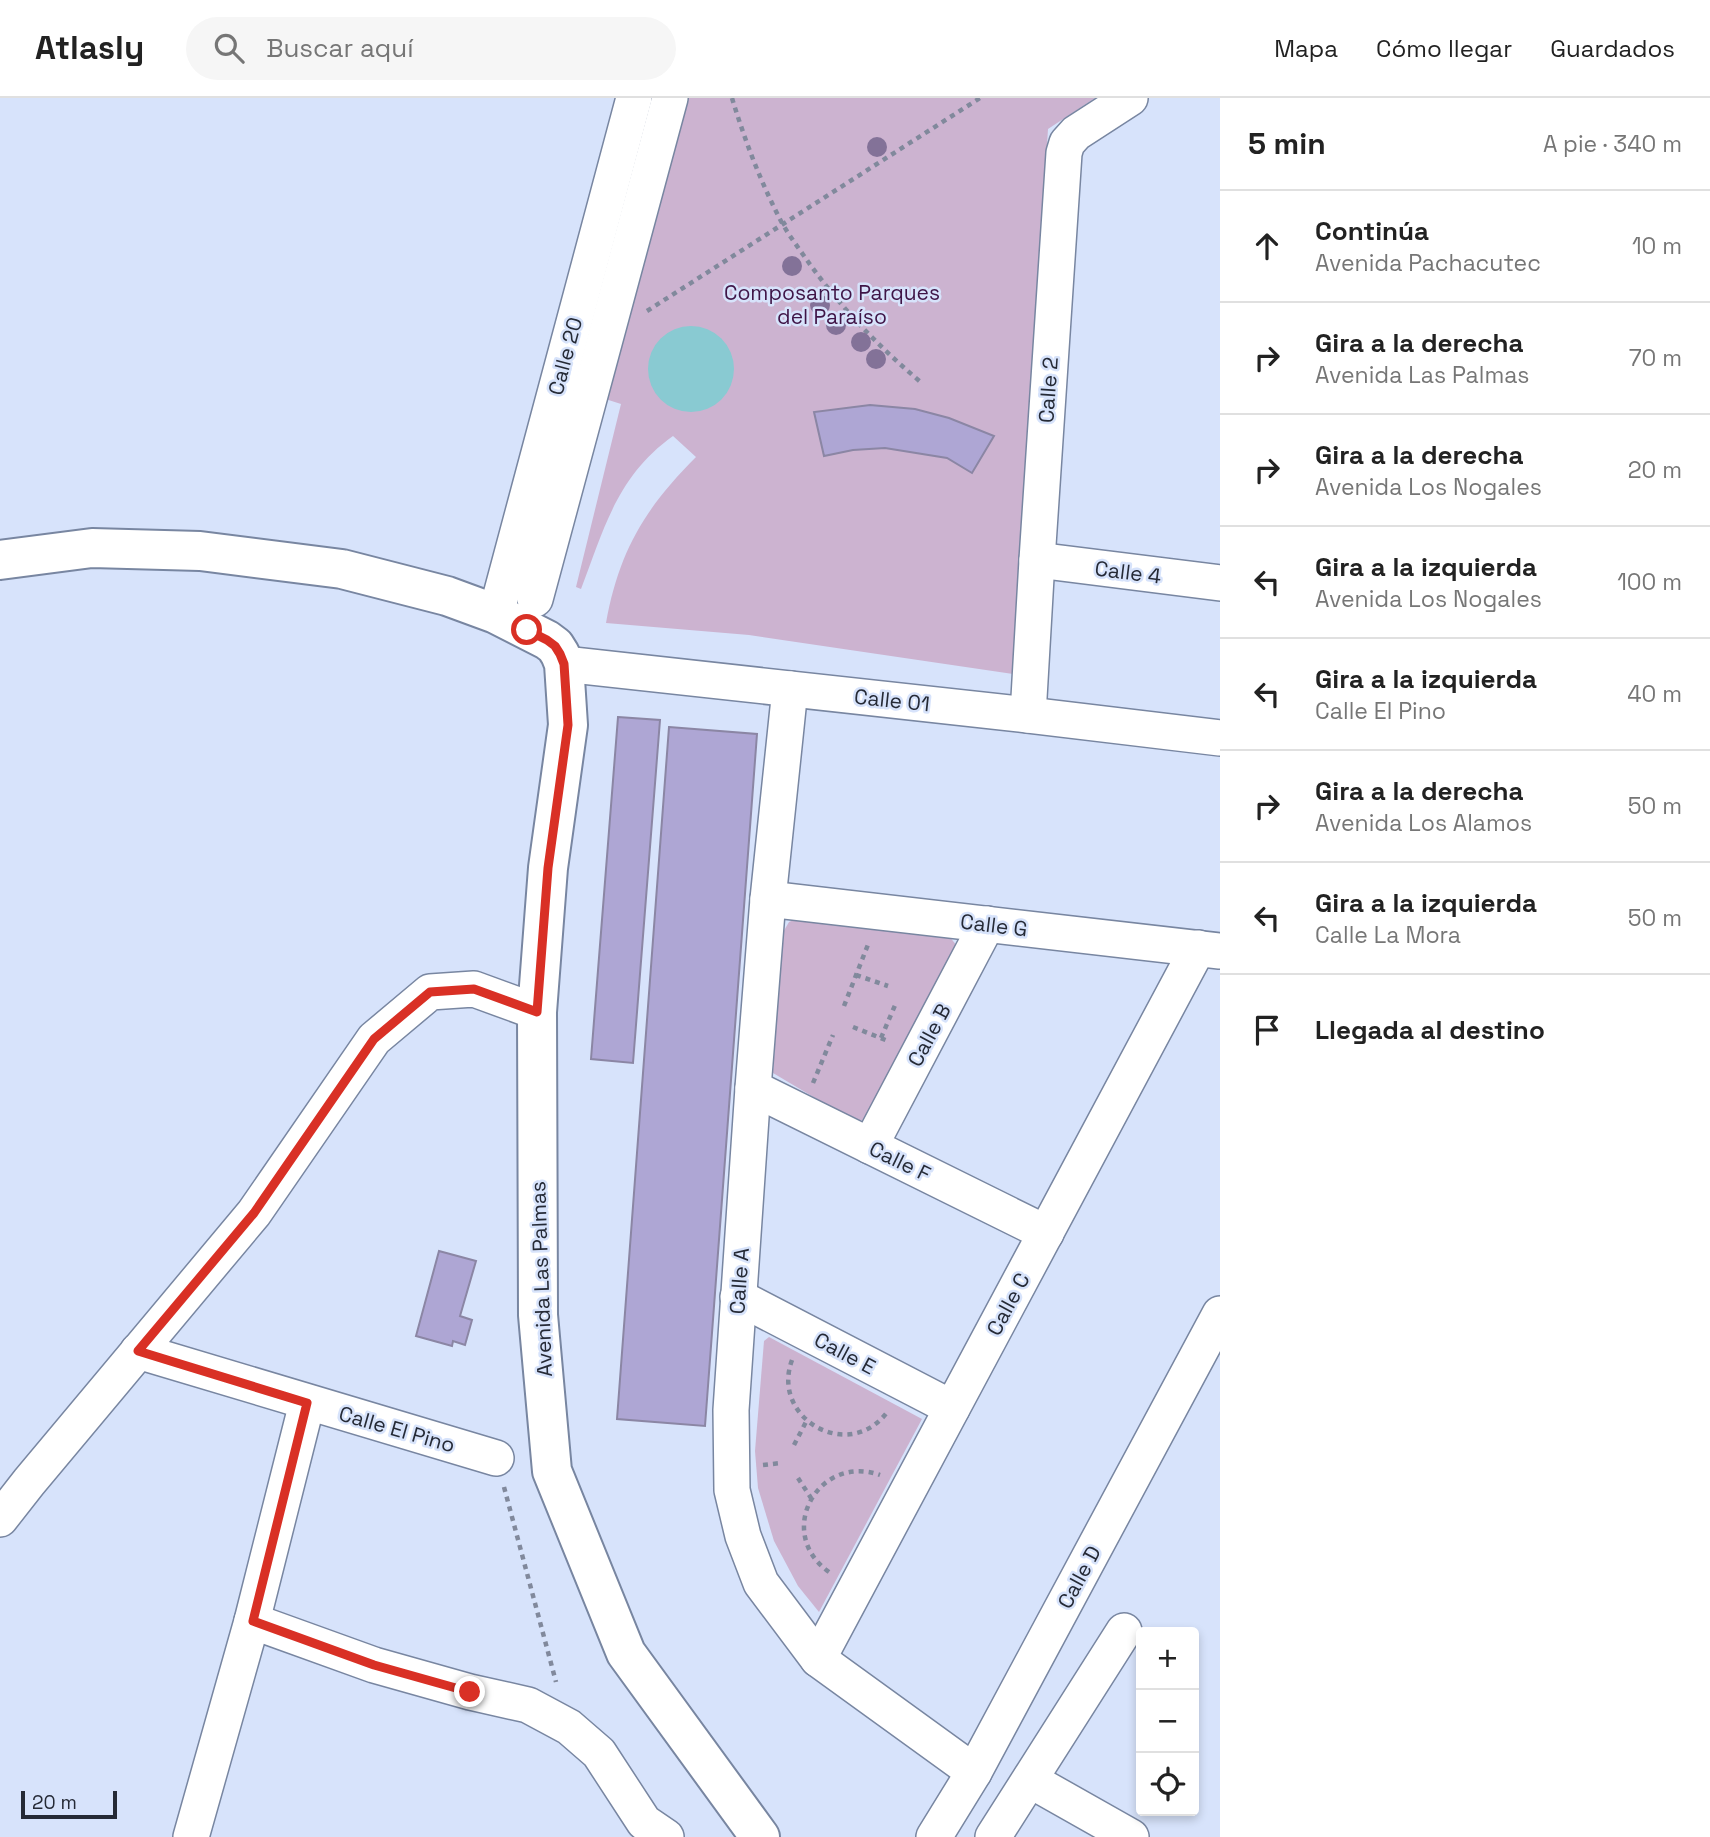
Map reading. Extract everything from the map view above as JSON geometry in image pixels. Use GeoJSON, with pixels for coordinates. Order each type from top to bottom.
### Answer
{"type":"FeatureCollection","features":[{"type":"Feature","properties":{"kind":"main road"},"geometry":{"type":"LineString","coordinates":[[0,560],[92,548],[200,551],[342,569],[447,596],[496,614],[547,640],[555,646],[564,664]]}},
{"type":"Feature","properties":{"kind":"main road","name":"Avenida Las Palmas"},"geometry":{"type":"LineString","coordinates":[[564,664],[568,725],[548,868],[537,1012],[538,1314],[552,1471],[626,1653],[760,1837]]}},
{"type":"Feature","properties":{"kind":"street","name":"Calle 20"},"geometry":{"type":"LineString","coordinates":[[496,614],[634,98]]}},
{"type":"Feature","properties":{"kind":"street"},"geometry":{"type":"LineString","coordinates":[[535,599],[670,98]]}},
{"type":"Feature","properties":{"kind":"street","name":"Calle 2"},"geometry":{"type":"LineString","coordinates":[[1028,715],[1063,153],[1067,142],[1076,133],[1130,98]]}},
{"type":"Feature","properties":{"kind":"street","name":"Calle 4"},"geometry":{"type":"LineString","coordinates":[[1037,560],[1220,583]]}},
{"type":"Feature","properties":{"kind":"street","name":"Calle 01"},"geometry":{"type":"LineString","coordinates":[[564,664],[1220,738]]}},
{"type":"Feature","properties":{"kind":"street","name":"Calle A"},"geometry":{"type":"LineString","coordinates":[[790,690],[768,899],[753,1088],[731,1410],[732,1490],[743,1536],[761,1583],[818,1659],[974,1772]]}},
{"type":"Feature","properties":{"kind":"street","name":"Calle G"},"geometry":{"type":"LineString","coordinates":[[768,899],[1209,950]]}},
{"type":"Feature","properties":{"kind":"street","name":"Calle B"},"geometry":{"type":"LineString","coordinates":[[870,1146],[987,924]]}},
{"type":"Feature","properties":{"kind":"street","name":"Calle C"},"geometry":{"type":"LineString","coordinates":[[818,1659],[1046,1233],[1209,950]]}},
{"type":"Feature","properties":{"kind":"street"},"geometry":{"type":"LineString","coordinates":[[0,1519],[254,1213],[374,1039],[430,992],[474,989],[537,1012]]}},
{"type":"Feature","properties":{"kind":"street","name":"Calle F"},"geometry":{"type":"LineString","coordinates":[[753,1088],[1046,1233]]}},
{"type":"Feature","properties":{"kind":"street","name":"Calle E"},"geometry":{"type":"LineString","coordinates":[[738,1297],[952,1408]]}},
{"type":"Feature","properties":{"kind":"street","name":"Calle D"},"geometry":{"type":"LineString","coordinates":[[934,1837],[974,1772],[1220,1314]]}},
{"type":"Feature","properties":{"kind":"street","name":"Calle El Pino"},"geometry":{"type":"LineString","coordinates":[[138,1351],[496,1458]]}},
{"type":"Feature","properties":{"kind":"street"},"geometry":{"type":"LineString","coordinates":[[191,1837],[253,1621],[307,1403]]}},
{"type":"Feature","properties":{"kind":"street"},"geometry":{"type":"LineString","coordinates":[[253,1621],[374,1665],[528,1705],[569,1727],[599,1753],[650,1832]]}},
{"type":"Feature","properties":{"kind":"street"},"geometry":{"type":"LineString","coordinates":[[993,1837],[1124,1631]]}},
{"type":"Feature","properties":{"kind":"street"},"geometry":{"type":"LineString","coordinates":[[1030,1780],[1131,1837]]}},
{"type":"Feature","properties":{"kind":"path"},"geometry":{"type":"LineString","coordinates":[[732,98],[757,169],[783,224],[826,287],[856,322],[888,355],[923,384]]}},
{"type":"Feature","properties":{"kind":"path"},"geometry":{"type":"LineString","coordinates":[[642,314],[980,98]]}},
{"type":"Feature","properties":{"kind":"path"},"geometry":{"type":"LineString","coordinates":[[844,1006],[870,940]]}},
{"type":"Feature","properties":{"kind":"path"},"geometry":{"type":"LineString","coordinates":[[856,975],[888,986]]}},
{"type":"Feature","properties":{"kind":"path"},"geometry":{"type":"LineString","coordinates":[[880,1038],[896,1003]]}},
{"type":"Feature","properties":{"kind":"path"},"geometry":{"type":"LineString","coordinates":[[853,1027],[892,1042]]}},
{"type":"Feature","properties":{"kind":"path"},"geometry":{"type":"LineString","coordinates":[[808,1093],[833,1035]]}},
{"type":"Feature","properties":{"kind":"path"},"geometry":{"type":"LineString","coordinates":[[795,1352],[788,1373],[791,1397],[797,1409],[816,1427],[843,1436],[855,1434],[876,1423],[892,1405]]}},
{"type":"Feature","properties":{"kind":"path"},"geometry":{"type":"LineString","coordinates":[[794,1445],[807,1420]]}},
{"type":"Feature","properties":{"kind":"path"},"geometry":{"type":"LineString","coordinates":[[496,1458],[569,1727]]}},
{"type":"Feature","properties":{"kind":"path"},"geometry":{"type":"LineString","coordinates":[[758,1459],[758,1466],[781,1463]]}},
{"type":"Feature","properties":{"kind":"path"},"geometry":{"type":"LineString","coordinates":[[835,1577],[823,1568],[808,1547],[804,1534],[805,1509],[827,1481],[848,1473],[867,1472],[888,1479]]}},
{"type":"Feature","properties":{"kind":"path"},"geometry":{"type":"LineString","coordinates":[[798,1478],[811,1498]]}},
{"type":"Feature","properties":{"kind":"green space","name":"Composanto Parques del Paraíso"},"geometry":{"type":"Polygon","coordinates":[[[646,98],[1095,98],[1048,129],[1013,674],[749,635],[606,623],[618,574],[637,532],[662,494],[696,457],[673,436],[638,468],[625,486],[605,525],[581,589],[576,587],[621,404],[571,388],[646,98]]]}},
{"type":"Feature","properties":{"kind":"green space"},"geometry":{"type":"Polygon","coordinates":[[[798,918],[949,936],[957,946],[868,1117],[860,1121],[854,1121],[773,1073],[782,934],[789,922],[798,918]]]}},
{"type":"Feature","properties":{"kind":"green space"},"geometry":{"type":"Polygon","coordinates":[[[769,1337],[922,1419],[819,1612],[798,1586],[774,1541],[758,1488],[755,1451],[764,1341],[769,1337]]]}},
{"type":"Feature","properties":{"kind":"shaded area"},"geometry":{"type":"Polygon","coordinates":[[[691,326],[707,330],[721,339],[730,353],[734,369],[730,385],[721,399],[707,408],[691,412],[675,408],[661,399],[652,385],[648,369],[652,353],[661,339],[675,330],[691,326]]]}},
{"type":"Feature","properties":{"kind":"building"},"geometry":{"type":"Polygon","coordinates":[[[870,405],[915,409],[949,418],[994,436],[972,473],[947,458],[885,448],[853,450],[824,456],[814,412],[870,405]]]}},
{"type":"Feature","properties":{"kind":"building"},"geometry":{"type":"Polygon","coordinates":[[[618,717],[660,720],[633,1063],[591,1059],[618,717]]]}},
{"type":"Feature","properties":{"kind":"building"},"geometry":{"type":"Polygon","coordinates":[[[669,727],[757,734],[705,1426],[617,1419],[669,727]]]}},
{"type":"Feature","properties":{"kind":"building"},"geometry":{"type":"Polygon","coordinates":[[[439,1251],[476,1261],[460,1316],[472,1320],[465,1345],[453,1341],[452,1346],[416,1336],[439,1251]]]}},
{"type":"Feature","properties":{"kind":"route"},"geometry":{"type":"LineString","coordinates":[[470,1692],[374,1665],[253,1621],[307,1403],[138,1351],[254,1213],[374,1039],[430,992],[474,989],[537,1012],[548,868],[568,725],[564,664],[560,654],[547,640],[527,630]]}}]}
